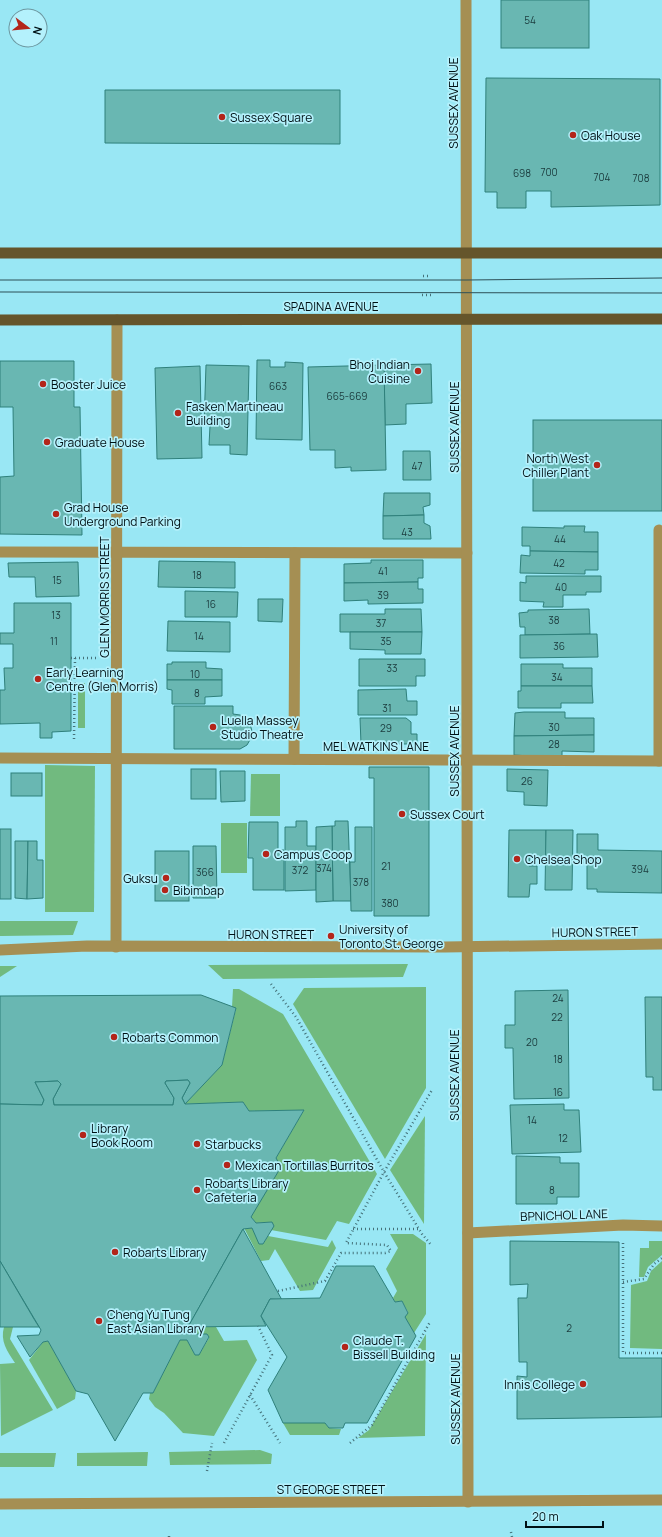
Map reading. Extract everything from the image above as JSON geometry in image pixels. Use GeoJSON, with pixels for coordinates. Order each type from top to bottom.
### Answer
{"type":"FeatureCollection","features":[{"type":"Feature","properties":{"kind":"main road"},"geometry":{"type":"LineString","coordinates":[[0,253],[662,253]]}},
{"type":"Feature","properties":{"kind":"main road","name":"SPADINA AVENUE"},"geometry":{"type":"LineString","coordinates":[[0,320],[662,319]]}},
{"type":"Feature","properties":{"kind":"street","name":"SUSSEX AVENUE"},"geometry":{"type":"LineString","coordinates":[[466,0],[468,1502]]}},
{"type":"Feature","properties":{"kind":"street","name":"GLEN MORRIS STREET"},"geometry":{"type":"LineString","coordinates":[[116,947],[117,320]]}},
{"type":"Feature","properties":{"kind":"street"},"geometry":{"type":"LineString","coordinates":[[659,530],[661,761]]}},
{"type":"Feature","properties":{"kind":"street"},"geometry":{"type":"LineString","coordinates":[[0,552],[467,552]]}},
{"type":"Feature","properties":{"kind":"street"},"geometry":{"type":"LineString","coordinates":[[294,759],[295,553]]}},
{"type":"Feature","properties":{"kind":"street","name":"MEL WATKINS LANE"},"geometry":{"type":"LineString","coordinates":[[0,758],[661,761]]}},
{"type":"Feature","properties":{"kind":"street","name":"HURON STREET"},"geometry":{"type":"LineString","coordinates":[[0,950],[116,947],[467,947],[662,944]]}},
{"type":"Feature","properties":{"kind":"street","name":"BPNICHOL LANE"},"geometry":{"type":"LineString","coordinates":[[468,1232],[623,1226],[662,1226]]}},
{"type":"Feature","properties":{"kind":"street","name":"ST GEORGE STREET"},"geometry":{"type":"LineString","coordinates":[[0,1504],[662,1500]]}},
{"type":"Feature","properties":{"kind":"path"},"geometry":{"type":"LineString","coordinates":[[423,276],[431,276]]}},
{"type":"Feature","properties":{"kind":"path"},"geometry":{"type":"LineString","coordinates":[[422,295],[431,295]]}},
{"type":"Feature","properties":{"kind":"path"},"geometry":{"type":"LineString","coordinates":[[71,658],[96,658]]}},
{"type":"Feature","properties":{"kind":"path"},"geometry":{"type":"LineString","coordinates":[[74,728],[75,658]]}},
{"type":"Feature","properties":{"kind":"path"},"geometry":{"type":"LineString","coordinates":[[271,984],[296,1017],[384,1172],[432,1246]]}},
{"type":"Feature","properties":{"kind":"path"},"geometry":{"type":"LineString","coordinates":[[278,1291],[325,1281],[341,1253],[385,1253],[391,1251],[387,1245],[346,1243],[384,1172],[432,1090]]}},
{"type":"Feature","properties":{"kind":"path"},"geometry":{"type":"LineString","coordinates":[[623,1226],[623,1353],[662,1353]]}},
{"type":"Feature","properties":{"kind":"path"},"geometry":{"type":"LineString","coordinates":[[353,1229],[420,1229]]}},
{"type":"Feature","properties":{"kind":"path"},"geometry":{"type":"LineString","coordinates":[[623,1282],[644,1279],[654,1264],[662,1258]]}},
{"type":"Feature","properties":{"kind":"path"},"geometry":{"type":"LineString","coordinates":[[350,1443],[372,1425],[430,1322]]}},
{"type":"Feature","properties":{"kind":"path"},"geometry":{"type":"LineString","coordinates":[[224,1443],[272,1355],[258,1326]]}},
{"type":"Feature","properties":{"kind":"path"},"geometry":{"type":"LineString","coordinates":[[250,1395],[280,1443]]}},
{"type":"Feature","properties":{"kind":"path"},"geometry":{"type":"LineString","coordinates":[[207,1471],[212,1443]]}},
{"type":"Feature","properties":{"kind":"path"},"geometry":{"type":"LineString","coordinates":[[511,1532],[512,1537]]}},
{"type":"Feature","properties":{"kind":"green space"},"geometry":{"type":"Polygon","coordinates":[[[78,683],[85,683],[85,728],[78,728],[78,683]]]}},
{"type":"Feature","properties":{"kind":"green space"},"geometry":{"type":"Polygon","coordinates":[[[45,765],[95,766],[94,912],[45,912],[45,765]]]}},
{"type":"Feature","properties":{"kind":"green space"},"geometry":{"type":"Polygon","coordinates":[[[251,774],[280,774],[280,816],[250,816],[251,774]]]}},
{"type":"Feature","properties":{"kind":"green space"},"geometry":{"type":"Polygon","coordinates":[[[221,823],[247,823],[247,873],[221,873],[221,823]]]}},
{"type":"Feature","properties":{"kind":"green space"},"geometry":{"type":"Polygon","coordinates":[[[0,921],[78,921],[73,935],[0,936],[0,921]]]}},
{"type":"Feature","properties":{"kind":"green space"},"geometry":{"type":"Polygon","coordinates":[[[408,964],[403,977],[223,979],[208,965],[408,964]]]}},
{"type":"Feature","properties":{"kind":"green space"},"geometry":{"type":"Polygon","coordinates":[[[0,966],[17,966],[0,977],[0,966]]]}},
{"type":"Feature","properties":{"kind":"green space"},"geometry":{"type":"Polygon","coordinates":[[[426,987],[426,1088],[385,1159],[293,1004],[304,988],[426,987]]]}},
{"type":"Feature","properties":{"kind":"green space"},"geometry":{"type":"Polygon","coordinates":[[[233,989],[239,989],[283,1014],[377,1174],[349,1224],[337,1221],[326,1240],[271,1230],[272,1222],[256,1223],[251,1217],[276,1158],[304,1110],[249,1111],[243,1102],[185,1104],[222,1065],[236,1009],[232,1007],[233,989]]]}},
{"type":"Feature","properties":{"kind":"green space"},"geometry":{"type":"Polygon","coordinates":[[[425,1116],[424,1224],[390,1170],[425,1116]]]}},
{"type":"Feature","properties":{"kind":"green space"},"geometry":{"type":"Polygon","coordinates":[[[244,1228],[252,1228],[260,1244],[263,1244],[268,1236],[328,1247],[332,1240],[336,1248],[313,1290],[300,1291],[275,1249],[269,1260],[261,1261],[244,1228]]]}},
{"type":"Feature","properties":{"kind":"green space"},"geometry":{"type":"Polygon","coordinates":[[[390,1234],[413,1234],[426,1243],[426,1314],[414,1333],[405,1317],[408,1312],[402,1301],[395,1302],[393,1298],[397,1291],[386,1269],[398,1248],[390,1234]]]}},
{"type":"Feature","properties":{"kind":"green space"},"geometry":{"type":"Polygon","coordinates":[[[649,1241],[662,1241],[662,1255],[648,1267],[644,1277],[639,1277],[640,1248],[649,1248],[649,1241]]]}},
{"type":"Feature","properties":{"kind":"green space"},"geometry":{"type":"Polygon","coordinates":[[[662,1261],[662,1349],[630,1348],[631,1285],[647,1281],[651,1271],[662,1261]]]}},
{"type":"Feature","properties":{"kind":"green space"},"geometry":{"type":"Polygon","coordinates":[[[4,1327],[13,1327],[10,1339],[53,1410],[1,1436],[0,1364],[15,1363],[7,1350],[4,1341],[4,1327]]]}},
{"type":"Feature","properties":{"kind":"green space"},"geometry":{"type":"Polygon","coordinates":[[[188,1327],[216,1327],[224,1341],[247,1340],[257,1360],[214,1436],[183,1433],[164,1413],[155,1407],[149,1399],[150,1393],[153,1393],[180,1340],[187,1340],[195,1355],[199,1355],[209,1338],[207,1334],[190,1334],[188,1327]]]}},
{"type":"Feature","properties":{"kind":"green space"},"geometry":{"type":"Polygon","coordinates":[[[426,1334],[425,1436],[358,1438],[369,1430],[426,1334]]]}},
{"type":"Feature","properties":{"kind":"green space"},"geometry":{"type":"Polygon","coordinates":[[[48,1341],[76,1391],[75,1399],[57,1409],[29,1360],[43,1342],[48,1341]]]}},
{"type":"Feature","properties":{"kind":"green space"},"geometry":{"type":"Polygon","coordinates":[[[283,1423],[325,1423],[329,1428],[341,1429],[339,1435],[290,1435],[283,1423]]]}},
{"type":"Feature","properties":{"kind":"green space"},"geometry":{"type":"Polygon","coordinates":[[[260,1450],[272,1454],[271,1464],[170,1465],[169,1452],[260,1450]]]}},
{"type":"Feature","properties":{"kind":"green space"},"geometry":{"type":"Polygon","coordinates":[[[148,1452],[147,1466],[77,1466],[77,1453],[148,1452]]]}},
{"type":"Feature","properties":{"kind":"green space"},"geometry":{"type":"Polygon","coordinates":[[[0,1453],[56,1453],[54,1467],[0,1467],[0,1453]]]}},
{"type":"Feature","properties":{"kind":"building"},"geometry":{"type":"Polygon","coordinates":[[[501,0],[589,0],[589,48],[501,48],[501,0]]]}},
{"type":"Feature","properties":{"kind":"building","name":"Oak House"},"geometry":{"type":"Polygon","coordinates":[[[486,78],[660,79],[660,205],[551,207],[551,191],[526,191],[526,208],[497,208],[497,192],[485,192],[486,78]]]}},
{"type":"Feature","properties":{"kind":"building","name":"Sussex Square"},"geometry":{"type":"Polygon","coordinates":[[[105,90],[340,90],[340,144],[105,143],[105,90]]]}},
{"type":"Feature","properties":{"kind":"building"},"geometry":{"type":"Polygon","coordinates":[[[257,360],[270,360],[270,367],[285,367],[285,362],[303,363],[302,440],[256,439],[257,360]]]}},
{"type":"Feature","properties":{"kind":"building","name":"Graduate House"},"geometry":{"type":"Polygon","coordinates":[[[0,361],[74,361],[74,407],[80,407],[82,535],[0,534],[0,477],[14,476],[13,407],[0,407],[0,361]]]}},
{"type":"Feature","properties":{"kind":"building"},"geometry":{"type":"Polygon","coordinates":[[[431,364],[432,403],[406,404],[406,424],[385,425],[384,365],[431,364]]]}},
{"type":"Feature","properties":{"kind":"building"},"geometry":{"type":"Polygon","coordinates":[[[206,365],[249,366],[247,455],[230,454],[230,445],[209,445],[210,426],[204,425],[206,365]]]}},
{"type":"Feature","properties":{"kind":"building"},"geometry":{"type":"Polygon","coordinates":[[[384,365],[386,470],[351,471],[351,467],[335,468],[335,450],[310,450],[308,367],[384,365]]]}},
{"type":"Feature","properties":{"kind":"building","name":"Fasken Martineau Building"},"geometry":{"type":"Polygon","coordinates":[[[200,366],[202,458],[157,459],[155,368],[200,366]]]}},
{"type":"Feature","properties":{"kind":"building","name":"North West Chiller Plant"},"geometry":{"type":"Polygon","coordinates":[[[533,420],[662,420],[662,511],[533,511],[533,420]]]}},
{"type":"Feature","properties":{"kind":"building"},"geometry":{"type":"Polygon","coordinates":[[[403,451],[430,451],[431,480],[403,480],[403,451]]]}},
{"type":"Feature","properties":{"kind":"building"},"geometry":{"type":"Polygon","coordinates":[[[384,493],[430,493],[430,505],[423,507],[424,515],[383,516],[384,493]]]}},
{"type":"Feature","properties":{"kind":"building"},"geometry":{"type":"Polygon","coordinates":[[[424,515],[424,523],[430,526],[431,539],[383,539],[383,516],[424,515]]]}},
{"type":"Feature","properties":{"kind":"building"},"geometry":{"type":"Polygon","coordinates":[[[564,526],[585,526],[584,532],[598,532],[598,552],[530,551],[530,546],[522,546],[522,527],[564,528],[564,526]]]}},
{"type":"Feature","properties":{"kind":"building"},"geometry":{"type":"Polygon","coordinates":[[[530,551],[598,552],[598,570],[585,570],[585,574],[520,573],[521,555],[530,556],[530,551]]]}},
{"type":"Feature","properties":{"kind":"building"},"geometry":{"type":"Polygon","coordinates":[[[371,560],[423,560],[423,578],[418,578],[418,582],[344,583],[344,564],[371,563],[371,560]]]}},
{"type":"Feature","properties":{"kind":"building"},"geometry":{"type":"Polygon","coordinates":[[[159,561],[235,562],[235,588],[158,587],[159,561]]]}},
{"type":"Feature","properties":{"kind":"building"},"geometry":{"type":"Polygon","coordinates":[[[78,562],[79,596],[36,597],[35,577],[9,577],[8,563],[78,562]]]}},
{"type":"Feature","properties":{"kind":"building"},"geometry":{"type":"Polygon","coordinates":[[[526,576],[601,576],[601,592],[586,592],[586,595],[563,595],[563,607],[543,607],[544,602],[520,601],[520,582],[526,583],[526,576]]]}},
{"type":"Feature","properties":{"kind":"building"},"geometry":{"type":"Polygon","coordinates":[[[418,582],[418,589],[423,589],[423,603],[368,604],[368,600],[344,601],[344,583],[418,582]]]}},
{"type":"Feature","properties":{"kind":"building"},"geometry":{"type":"Polygon","coordinates":[[[185,591],[238,592],[237,617],[185,617],[185,591]]]}},
{"type":"Feature","properties":{"kind":"building"},"geometry":{"type":"Polygon","coordinates":[[[258,599],[283,599],[282,622],[258,621],[258,599]]]}},
{"type":"Feature","properties":{"kind":"building","name":"Early Learning Centre (Glen Morris)"},"geometry":{"type":"Polygon","coordinates":[[[14,603],[71,603],[71,731],[52,732],[52,738],[40,738],[40,723],[0,724],[0,690],[5,690],[4,668],[13,668],[13,644],[0,644],[0,633],[14,633],[14,603]]]}},
{"type":"Feature","properties":{"kind":"building"},"geometry":{"type":"Polygon","coordinates":[[[385,609],[421,609],[422,632],[340,632],[340,614],[385,614],[385,609]]]}},
{"type":"Feature","properties":{"kind":"building"},"geometry":{"type":"Polygon","coordinates":[[[589,609],[590,634],[525,635],[525,627],[520,627],[519,613],[528,612],[528,610],[589,609]]]}},
{"type":"Feature","properties":{"kind":"building"},"geometry":{"type":"Polygon","coordinates":[[[168,621],[230,622],[230,652],[167,651],[168,621]]]}},
{"type":"Feature","properties":{"kind":"building"},"geometry":{"type":"Polygon","coordinates":[[[350,632],[422,632],[421,654],[385,654],[385,650],[350,649],[350,632]]]}},
{"type":"Feature","properties":{"kind":"building"},"geometry":{"type":"Polygon","coordinates":[[[597,634],[598,657],[520,658],[520,635],[597,634]]]}},
{"type":"Feature","properties":{"kind":"building"},"geometry":{"type":"Polygon","coordinates":[[[359,659],[425,659],[425,676],[416,676],[416,686],[359,686],[359,659]]]}},
{"type":"Feature","properties":{"kind":"building"},"geometry":{"type":"Polygon","coordinates":[[[172,662],[206,662],[206,668],[222,669],[222,680],[167,680],[167,664],[172,664],[172,662]]]}},
{"type":"Feature","properties":{"kind":"building"},"geometry":{"type":"Polygon","coordinates":[[[521,664],[563,664],[563,668],[592,668],[592,686],[521,686],[521,664]]]}},
{"type":"Feature","properties":{"kind":"building"},"geometry":{"type":"Polygon","coordinates":[[[167,680],[222,680],[222,696],[205,697],[205,704],[172,704],[172,690],[167,689],[167,680]]]}},
{"type":"Feature","properties":{"kind":"building"},"geometry":{"type":"Polygon","coordinates":[[[521,686],[592,686],[593,703],[561,703],[561,708],[518,708],[518,691],[521,691],[521,686]]]}},
{"type":"Feature","properties":{"kind":"building"},"geometry":{"type":"Polygon","coordinates":[[[406,689],[407,701],[417,701],[417,715],[358,715],[358,690],[406,689]]]}},
{"type":"Feature","properties":{"kind":"building","name":"Luella Massey Studio Theatre"},"geometry":{"type":"Polygon","coordinates":[[[174,706],[233,706],[233,714],[246,718],[250,724],[252,731],[251,738],[247,745],[240,749],[174,749],[174,706]]]}},
{"type":"Feature","properties":{"kind":"building"},"geometry":{"type":"Polygon","coordinates":[[[565,712],[565,718],[594,718],[594,735],[514,736],[515,713],[565,712]]]}},
{"type":"Feature","properties":{"kind":"building"},"geometry":{"type":"Polygon","coordinates":[[[360,718],[406,718],[411,722],[411,734],[417,734],[417,744],[361,744],[360,718]]]}},
{"type":"Feature","properties":{"kind":"building"},"geometry":{"type":"Polygon","coordinates":[[[594,735],[594,752],[562,751],[562,758],[514,755],[514,736],[594,735]]]}},
{"type":"Feature","properties":{"kind":"building","name":"Sussex Court"},"geometry":{"type":"Polygon","coordinates":[[[369,767],[429,767],[429,916],[374,916],[374,778],[369,778],[369,767]]]}},
{"type":"Feature","properties":{"kind":"building"},"geometry":{"type":"Polygon","coordinates":[[[191,769],[216,769],[216,799],[191,799],[191,769]]]}},
{"type":"Feature","properties":{"kind":"building"},"geometry":{"type":"Polygon","coordinates":[[[507,769],[548,770],[547,806],[524,805],[524,792],[507,791],[507,769]]]}},
{"type":"Feature","properties":{"kind":"building"},"geometry":{"type":"Polygon","coordinates":[[[220,771],[245,771],[245,801],[221,802],[220,771]]]}},
{"type":"Feature","properties":{"kind":"building"},"geometry":{"type":"Polygon","coordinates":[[[11,773],[42,773],[42,796],[11,796],[11,773]]]}},
{"type":"Feature","properties":{"kind":"building"},"geometry":{"type":"Polygon","coordinates":[[[296,821],[307,821],[307,846],[316,846],[316,890],[285,891],[285,827],[296,827],[296,821]]]}},
{"type":"Feature","properties":{"kind":"building"},"geometry":{"type":"Polygon","coordinates":[[[335,821],[348,821],[351,901],[333,901],[332,826],[335,826],[335,821]]]}},
{"type":"Feature","properties":{"kind":"building","name":"Campus Coop"},"geometry":{"type":"Polygon","coordinates":[[[249,822],[278,822],[278,850],[284,850],[284,890],[253,890],[253,858],[248,858],[249,822]]]}},
{"type":"Feature","properties":{"kind":"building"},"geometry":{"type":"Polygon","coordinates":[[[332,826],[333,901],[316,902],[316,827],[332,826]]]}},
{"type":"Feature","properties":{"kind":"building"},"geometry":{"type":"Polygon","coordinates":[[[355,827],[372,827],[372,911],[351,911],[350,862],[355,862],[355,827]]]}},
{"type":"Feature","properties":{"kind":"building"},"geometry":{"type":"Polygon","coordinates":[[[0,829],[11,829],[11,899],[0,899],[0,829]]]}},
{"type":"Feature","properties":{"kind":"building"},"geometry":{"type":"Polygon","coordinates":[[[509,830],[546,830],[546,858],[530,857],[529,866],[537,866],[537,884],[530,884],[529,897],[508,897],[509,830]]]}},
{"type":"Feature","properties":{"kind":"building"},"geometry":{"type":"Polygon","coordinates":[[[546,830],[573,830],[572,890],[545,890],[546,830]]]}},
{"type":"Feature","properties":{"kind":"building"},"geometry":{"type":"Polygon","coordinates":[[[577,834],[598,834],[598,850],[662,851],[662,893],[597,892],[597,889],[587,889],[587,863],[577,863],[577,834]]]}},
{"type":"Feature","properties":{"kind":"building"},"geometry":{"type":"Polygon","coordinates":[[[15,841],[28,841],[27,899],[15,898],[15,841]]]}},
{"type":"Feature","properties":{"kind":"building"},"geometry":{"type":"Polygon","coordinates":[[[28,841],[37,841],[37,860],[43,860],[43,898],[27,899],[28,841]]]}},
{"type":"Feature","properties":{"kind":"building"},"geometry":{"type":"Polygon","coordinates":[[[193,846],[216,846],[217,898],[193,898],[193,846]]]}},
{"type":"Feature","properties":{"kind":"building"},"geometry":{"type":"Polygon","coordinates":[[[155,851],[189,851],[189,901],[155,901],[155,851]]]}},
{"type":"Feature","properties":{"kind":"building"},"geometry":{"type":"Polygon","coordinates":[[[568,990],[569,1098],[514,1099],[513,1048],[505,1048],[505,1025],[515,1025],[515,991],[568,990]]]}},
{"type":"Feature","properties":{"kind":"building","name":"Robarts Common"},"geometry":{"type":"Polygon","coordinates":[[[201,995],[236,1008],[222,1065],[185,1104],[182,1098],[190,1083],[188,1080],[166,1081],[165,1083],[174,1098],[173,1105],[54,1105],[53,1099],[61,1084],[58,1081],[35,1082],[44,1100],[42,1105],[0,1104],[0,996],[201,995]]]}},
{"type":"Feature","properties":{"kind":"building"},"geometry":{"type":"Polygon","coordinates":[[[645,997],[662,997],[662,1090],[653,1090],[653,1077],[646,1077],[645,997]]]}},
{"type":"Feature","properties":{"kind":"building","name":"Robarts Library"},"geometry":{"type":"Polygon","coordinates":[[[188,1080],[190,1083],[182,1098],[185,1104],[243,1102],[249,1111],[304,1110],[276,1158],[281,1167],[251,1217],[256,1223],[272,1222],[274,1226],[263,1244],[259,1244],[252,1228],[243,1229],[188,1327],[190,1334],[207,1334],[209,1337],[199,1355],[195,1355],[187,1340],[180,1340],[153,1393],[143,1393],[115,1441],[88,1394],[76,1391],[48,1341],[43,1342],[30,1357],[17,1336],[39,1335],[41,1330],[0,1261],[0,1104],[42,1105],[44,1100],[35,1082],[58,1081],[61,1084],[53,1099],[54,1105],[173,1105],[174,1098],[165,1083],[166,1081],[188,1080]]]}},
{"type":"Feature","properties":{"kind":"building"},"geometry":{"type":"Polygon","coordinates":[[[564,1104],[564,1110],[579,1110],[581,1152],[512,1154],[510,1105],[564,1104]]]}},
{"type":"Feature","properties":{"kind":"building"},"geometry":{"type":"Polygon","coordinates":[[[516,1156],[560,1157],[560,1163],[579,1163],[579,1197],[557,1197],[557,1204],[516,1204],[516,1156]]]}},
{"type":"Feature","properties":{"kind":"building"},"geometry":{"type":"Polygon","coordinates":[[[243,1229],[282,1300],[270,1299],[261,1316],[266,1326],[188,1327],[243,1229]]]}},
{"type":"Feature","properties":{"kind":"building","name":"Innis College"},"geometry":{"type":"Polygon","coordinates":[[[510,1241],[619,1242],[619,1358],[662,1358],[662,1417],[517,1419],[517,1376],[527,1377],[527,1362],[519,1362],[518,1298],[527,1298],[528,1284],[510,1285],[510,1241]]]}},
{"type":"Feature","properties":{"kind":"building"},"geometry":{"type":"Polygon","coordinates":[[[0,1261],[34,1319],[39,1327],[0,1327],[0,1261]]]}},
{"type":"Feature","properties":{"kind":"building","name":"Claude T. Bissell Building"},"geometry":{"type":"Polygon","coordinates":[[[336,1266],[374,1266],[395,1302],[402,1301],[408,1313],[405,1317],[416,1336],[367,1423],[345,1423],[343,1428],[329,1428],[325,1423],[283,1423],[268,1390],[287,1357],[261,1316],[270,1299],[320,1298],[336,1266]]]}},
{"type":"Feature","properties":{"kind":"tram line"},"geometry":{"type":"LineString","coordinates":[[0,280],[467,280],[662,278]]}},
{"type":"Feature","properties":{"kind":"tram line"},"geometry":{"type":"LineString","coordinates":[[0,292],[662,293]]}},
{"type":"Feature","properties":{"kind":"place","name":"Sussex Square"},"geometry":{"type":"Point","coordinates":[222,117]}},
{"type":"Feature","properties":{"kind":"place","name":"Oak House"},"geometry":{"type":"Point","coordinates":[573,135]}},
{"type":"Feature","properties":{"kind":"place","name":"Bhoj Indian Cuisine"},"geometry":{"type":"Point","coordinates":[418,371]}},
{"type":"Feature","properties":{"kind":"place","name":"Booster Juice"},"geometry":{"type":"Point","coordinates":[43,384]}},
{"type":"Feature","properties":{"kind":"place","name":"Fasken Martineau Building"},"geometry":{"type":"Point","coordinates":[178,413]}},
{"type":"Feature","properties":{"kind":"place","name":"Graduate House"},"geometry":{"type":"Point","coordinates":[47,442]}},
{"type":"Feature","properties":{"kind":"place","name":"North West Chiller Plant"},"geometry":{"type":"Point","coordinates":[597,465]}},
{"type":"Feature","properties":{"kind":"place","name":"Grad House Underground Parking"},"geometry":{"type":"Point","coordinates":[56,514]}},
{"type":"Feature","properties":{"kind":"place","name":"Early Learning Centre (Glen Morris)"},"geometry":{"type":"Point","coordinates":[38,679]}},
{"type":"Feature","properties":{"kind":"place","name":"Luella Massey Studio Theatre"},"geometry":{"type":"Point","coordinates":[213,727]}},
{"type":"Feature","properties":{"kind":"place","name":"Sussex Court"},"geometry":{"type":"Point","coordinates":[402,814]}},
{"type":"Feature","properties":{"kind":"place","name":"Campus Coop"},"geometry":{"type":"Point","coordinates":[266,854]}},
{"type":"Feature","properties":{"kind":"place","name":"Chelsea Shop"},"geometry":{"type":"Point","coordinates":[517,859]}},
{"type":"Feature","properties":{"kind":"place","name":"Guksu"},"geometry":{"type":"Point","coordinates":[166,878]}},
{"type":"Feature","properties":{"kind":"place","name":"Bibimbap"},"geometry":{"type":"Point","coordinates":[165,890]}},
{"type":"Feature","properties":{"kind":"place","name":"University of Toronto St. George"},"geometry":{"type":"Point","coordinates":[331,936]}},
{"type":"Feature","properties":{"kind":"place","name":"Robarts Common"},"geometry":{"type":"Point","coordinates":[114,1037]}},
{"type":"Feature","properties":{"kind":"place","name":"Library Book Room"},"geometry":{"type":"Point","coordinates":[83,1135]}},
{"type":"Feature","properties":{"kind":"place","name":"Starbucks"},"geometry":{"type":"Point","coordinates":[197,1144]}},
{"type":"Feature","properties":{"kind":"place","name":"Mexican Tortillas Burritos"},"geometry":{"type":"Point","coordinates":[227,1165]}},
{"type":"Feature","properties":{"kind":"place","name":"Robarts Library Cafeteria"},"geometry":{"type":"Point","coordinates":[197,1190]}},
{"type":"Feature","properties":{"kind":"place","name":"Robarts Library"},"geometry":{"type":"Point","coordinates":[115,1252]}},
{"type":"Feature","properties":{"kind":"place","name":"Cheng Yu Tung East Asian Library"},"geometry":{"type":"Point","coordinates":[99,1321]}},
{"type":"Feature","properties":{"kind":"place","name":"Claude T. Bissell Building"},"geometry":{"type":"Point","coordinates":[345,1347]}},
{"type":"Feature","properties":{"kind":"place","name":"Innis College"},"geometry":{"type":"Point","coordinates":[583,1384]}}]}
